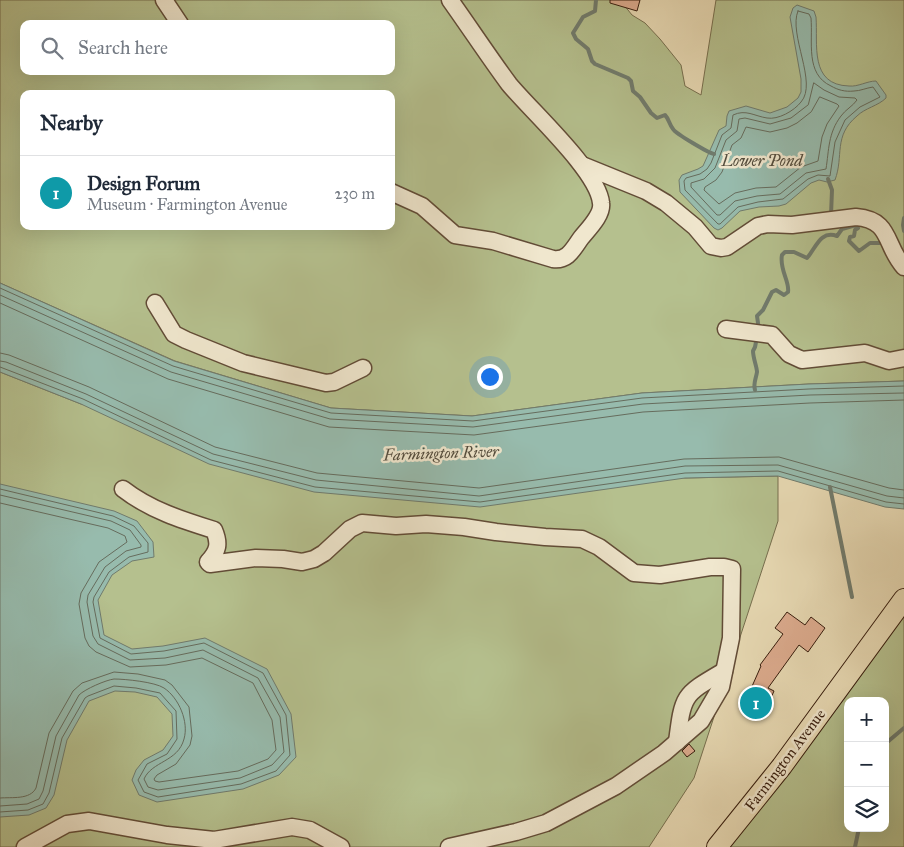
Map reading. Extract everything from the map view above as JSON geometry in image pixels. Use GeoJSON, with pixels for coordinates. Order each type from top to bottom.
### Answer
{"type":"FeatureCollection","features":[{"type":"Feature","properties":{"kind":"main road","name":"Farmington Avenue"},"geometry":{"type":"LineString","coordinates":[[717,847],[782,766],[904,599]]}},
{"type":"Feature","properties":{"kind":"lane"},"geometry":{"type":"LineString","coordinates":[[164,0],[177,20]]}},
{"type":"Feature","properties":{"kind":"lane"},"geometry":{"type":"LineString","coordinates":[[395,193],[423,201],[459,239],[493,241],[561,260],[569,254],[598,215],[602,205],[599,193],[582,165],[510,84],[450,0]]}},
{"type":"Feature","properties":{"kind":"lane"},"geometry":{"type":"LineString","coordinates":[[582,165],[646,191],[666,203],[695,227],[711,246],[727,247],[758,226],[768,224],[792,225],[856,217],[875,221],[882,228],[895,258],[904,267]]}},
{"type":"Feature","properties":{"kind":"lane"},"geometry":{"type":"LineString","coordinates":[[154,303],[174,334],[243,363],[326,383],[334,382],[363,368]]}},
{"type":"Feature","properties":{"kind":"lane"},"geometry":{"type":"LineString","coordinates":[[726,329],[772,335],[789,354],[802,360],[865,354],[889,361],[904,358]]}},
{"type":"Feature","properties":{"kind":"lane"},"geometry":{"type":"LineString","coordinates":[[123,489],[138,500],[154,508],[214,530],[219,541],[216,554],[208,562],[210,564],[256,558],[302,562],[314,559],[324,553],[350,529],[362,523],[396,526],[426,524],[464,526],[496,532],[582,539],[599,547],[634,573],[660,575],[710,567],[732,569],[731,638],[721,687],[701,721],[664,753],[616,786],[546,823],[516,832],[449,847]]}},
{"type":"Feature","properties":{"kind":"lane"},"geometry":{"type":"LineString","coordinates":[[677,742],[684,700],[692,690],[724,671]]}},
{"type":"Feature","properties":{"kind":"lane"},"geometry":{"type":"LineString","coordinates":[[25,847],[67,824],[89,821],[214,840],[292,827],[310,830],[341,847]]}},
{"type":"Feature","properties":{"kind":"green space"},"geometry":{"type":"Polygon","coordinates":[[[0,0],[620,0],[632,15],[645,23],[681,65],[685,86],[701,95],[716,0],[904,0],[904,381],[642,393],[472,416],[331,408],[175,361],[0,283],[0,0]]]}},
{"type":"Feature","properties":{"kind":"green space"},"geometry":{"type":"Polygon","coordinates":[[[0,372],[81,404],[685,478],[778,476],[778,521],[694,778],[649,847],[0,847],[0,372]]]}},
{"type":"Feature","properties":{"kind":"green space"},"geometry":{"type":"Polygon","coordinates":[[[904,599],[904,847],[717,847],[904,599]]]}},
{"type":"Feature","properties":{"kind":"water","name":"Lower Pond"},"geometry":{"type":"Polygon","coordinates":[[[797,5],[814,11],[816,17],[818,61],[827,79],[836,84],[849,86],[876,81],[886,95],[886,98],[860,113],[845,131],[840,146],[838,171],[835,180],[827,182],[819,180],[811,183],[786,204],[740,211],[718,230],[680,192],[679,180],[682,175],[703,166],[719,130],[726,126],[729,111],[746,106],[770,113],[787,107],[798,98],[801,92],[801,79],[790,17],[793,8],[797,5]]]}},
{"type":"Feature","properties":{"kind":"water","name":"Farmington River"},"geometry":{"type":"Polygon","coordinates":[[[0,283],[174,361],[331,408],[472,416],[642,393],[904,381],[904,509],[885,507],[778,476],[685,478],[480,507],[314,492],[209,464],[81,404],[0,372],[0,283]]]}},
{"type":"Feature","properties":{"kind":"water"},"geometry":{"type":"Polygon","coordinates":[[[0,484],[114,511],[137,521],[153,542],[154,557],[132,561],[112,575],[98,600],[104,635],[132,649],[163,646],[205,638],[267,669],[291,714],[296,757],[279,775],[243,789],[157,802],[139,795],[132,780],[136,770],[144,760],[163,750],[173,736],[172,714],[157,697],[135,692],[115,691],[89,701],[67,740],[54,795],[46,808],[29,815],[0,817],[0,484]]]}},
{"type":"Feature","properties":{"kind":"building"},"geometry":{"type":"Polygon","coordinates":[[[610,0],[640,0],[637,11],[610,3],[610,0]]]}},
{"type":"Feature","properties":{"kind":"building"},"geometry":{"type":"Polygon","coordinates":[[[787,612],[805,625],[811,617],[825,628],[808,652],[799,645],[768,688],[774,691],[762,718],[742,709],[760,665],[783,634],[775,628],[787,612]]]}},
{"type":"Feature","properties":{"kind":"building"},"geometry":{"type":"Polygon","coordinates":[[[689,744],[695,751],[687,757],[682,751],[689,744]]]}},
{"type":"Feature","properties":{"kind":"waterway"},"geometry":{"type":"LineString","coordinates":[[596,0],[595,11],[583,17],[573,33],[576,39],[588,49],[592,61],[628,78],[631,81],[633,91],[640,97],[651,113],[657,118],[665,115],[675,131],[714,154]]}},
{"type":"Feature","properties":{"kind":"waterway"},"geometry":{"type":"LineString","coordinates":[[828,179],[832,190],[831,215]]}},
{"type":"Feature","properties":{"kind":"waterway"},"geometry":{"type":"LineString","coordinates":[[904,218],[904,231]]}},
{"type":"Feature","properties":{"kind":"waterway"},"geometry":{"type":"LineString","coordinates":[[759,330],[757,316],[763,310],[772,292],[776,290],[784,295],[788,292],[781,260],[785,252],[794,252],[807,258],[822,238],[831,235],[837,236],[842,229],[856,225],[858,228],[849,241],[859,251],[870,243],[884,243]]}},
{"type":"Feature","properties":{"kind":"waterway"},"geometry":{"type":"LineString","coordinates":[[755,390],[754,383],[757,372],[753,351],[757,337]]}},
{"type":"Feature","properties":{"kind":"waterway"},"geometry":{"type":"LineString","coordinates":[[830,487],[852,597]]}},
{"type":"Feature","properties":{"kind":"waterway"},"geometry":{"type":"LineString","coordinates":[[887,742],[904,728]]}},
{"type":"Feature","properties":{"kind":"waterway"},"geometry":{"type":"LineString","coordinates":[[855,847],[858,832]]}},
{"type":"Feature","properties":{"kind":"place","name":"Design Forum"},"geometry":{"type":"Point","coordinates":[756,703]}}]}
